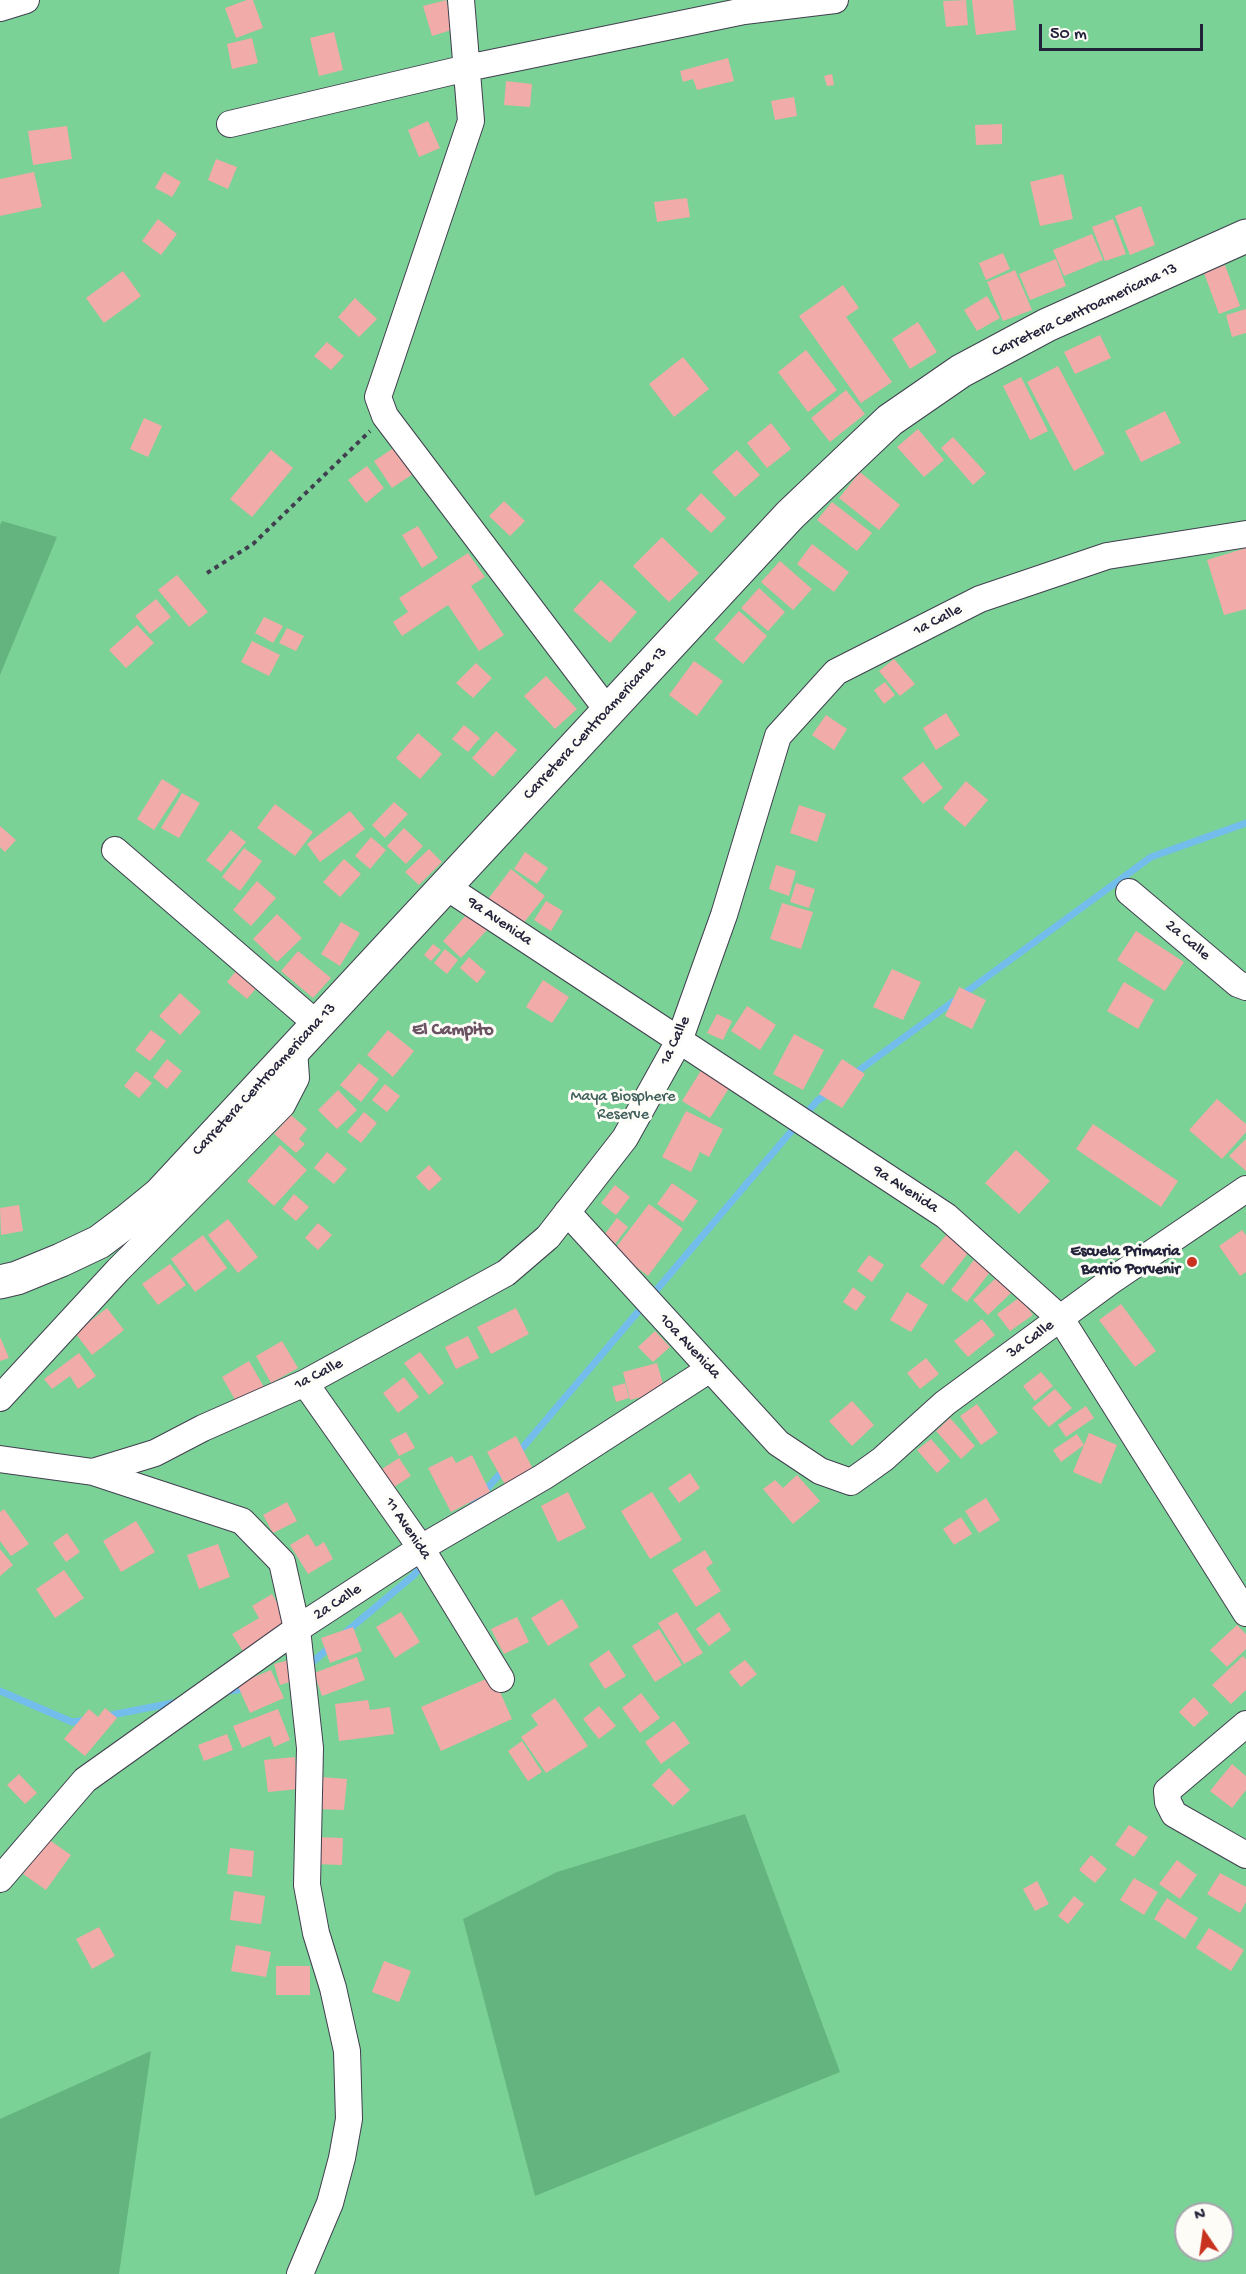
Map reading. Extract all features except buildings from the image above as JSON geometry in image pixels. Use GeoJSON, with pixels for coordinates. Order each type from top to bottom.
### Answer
{"type":"FeatureCollection","features":[{"type":"Feature","properties":{"kind":"highway","name":"Carretera Centroamericana 13"},"geometry":{"type":"LineString","coordinates":[[0,1282],[17,1278],[99,1242],[160,1194],[790,515],[890,420],[961,371],[1047,325],[1246,236]]}},
{"type":"Feature","properties":{"kind":"street"},"geometry":{"type":"LineString","coordinates":[[0,8],[26,0]]}},
{"type":"Feature","properties":{"kind":"street"},"geometry":{"type":"LineString","coordinates":[[461,0],[471,122],[378,398],[386,416],[608,711]]}},
{"type":"Feature","properties":{"kind":"street"},"geometry":{"type":"LineString","coordinates":[[230,124],[743,5],[835,0]]}},
{"type":"Feature","properties":{"kind":"street","name":"1a Calle"},"geometry":{"type":"LineString","coordinates":[[0,1459],[93,1472],[154,1453],[203,1428],[305,1383],[506,1273],[548,1238],[625,1138],[679,1041],[724,915],[778,736],[836,672],[980,599],[1107,556],[1246,534]]}},
{"type":"Feature","properties":{"kind":"street"},"geometry":{"type":"LineString","coordinates":[[115,850],[317,1024]]}},
{"type":"Feature","properties":{"kind":"street","name":"9a Avenida"},"geometry":{"type":"LineString","coordinates":[[446,886],[946,1216],[1061,1319],[1246,1613]]}},
{"type":"Feature","properties":{"kind":"street","name":"2a Calle"},"geometry":{"type":"LineString","coordinates":[[1129,892],[1238,984],[1246,987]]}},
{"type":"Feature","properties":{"kind":"street"},"geometry":{"type":"LineString","coordinates":[[0,1398],[118,1270],[282,1105],[296,1078],[294,1049]]}},
{"type":"Feature","properties":{"kind":"street","name":"3a Calle"},"geometry":{"type":"LineString","coordinates":[[820,1471],[851,1482],[882,1459],[945,1403],[1108,1283],[1246,1189]]}},
{"type":"Feature","properties":{"kind":"street","name":"10a Avenida"},"geometry":{"type":"LineString","coordinates":[[567,1212],[778,1443],[820,1471]]}},
{"type":"Feature","properties":{"kind":"street","name":"2a Calle"},"geometry":{"type":"LineString","coordinates":[[0,1879],[85,1780],[297,1629],[421,1548],[543,1477],[710,1369]]}},
{"type":"Feature","properties":{"kind":"street","name":"11 Avenida"},"geometry":{"type":"LineString","coordinates":[[305,1383],[421,1548],[501,1679]]}},
{"type":"Feature","properties":{"kind":"street"},"geometry":{"type":"LineString","coordinates":[[93,1472],[242,1521],[282,1562],[297,1629],[310,1748],[307,1885],[316,1932],[333,1988],[347,2051],[349,2119],[330,2203],[300,2274]]}},
{"type":"Feature","properties":{"kind":"street"},"geometry":{"type":"LineString","coordinates":[[1246,1724],[1167,1791],[1168,1802],[1174,1814],[1246,1855]]}},
{"type":"Feature","properties":{"kind":"path"},"geometry":{"type":"LineString","coordinates":[[207,573],[253,544],[386,416]]}},
{"type":"Feature","properties":{"kind":"green space","name":"Maya Biosphere Reserve"},"geometry":{"type":"Polygon","coordinates":[[[0,0],[1246,0],[1246,2274],[0,2274],[0,0]]]}},
{"type":"Feature","properties":{"kind":"green space"},"geometry":{"type":"Polygon","coordinates":[[[2,521],[57,537],[0,675],[0,525],[2,521]]]}},
{"type":"Feature","properties":{"kind":"green space"},"geometry":{"type":"Polygon","coordinates":[[[745,1814],[840,2072],[535,2196],[463,1919],[557,1872],[745,1814]]]}},
{"type":"Feature","properties":{"kind":"green space"},"geometry":{"type":"Polygon","coordinates":[[[151,2051],[119,2274],[0,2274],[0,2119],[151,2051]]]}},
{"type":"Feature","properties":{"kind":"waterway"},"geometry":{"type":"LineString","coordinates":[[854,1074],[1151,857],[1246,823]]}},
{"type":"Feature","properties":{"kind":"waterway"},"geometry":{"type":"LineString","coordinates":[[518,1453],[817,1101],[830,1092]]}},
{"type":"Feature","properties":{"kind":"waterway"},"geometry":{"type":"LineString","coordinates":[[471,1507],[505,1468]]}},
{"type":"Feature","properties":{"kind":"waterway"},"geometry":{"type":"LineString","coordinates":[[346,1632],[414,1575],[423,1564]]}},
{"type":"Feature","properties":{"kind":"waterway"},"geometry":{"type":"LineString","coordinates":[[308,1666],[331,1646]]}},
{"type":"Feature","properties":{"kind":"waterway"},"geometry":{"type":"LineString","coordinates":[[224,1692],[248,1688]]}},
{"type":"Feature","properties":{"kind":"waterway"},"geometry":{"type":"LineString","coordinates":[[0,1691],[72,1722],[87,1720]]}},
{"type":"Feature","properties":{"kind":"waterway"},"geometry":{"type":"LineString","coordinates":[[106,1716],[178,1702]]}},
{"type":"Feature","properties":{"kind":"place","name":"Escuela Primaria Barrio Porvenir"},"geometry":{"type":"Point","coordinates":[1192,1262]}},
{"type":"Feature","properties":{"kind":"district","name":"El Campito"},"geometry":{"type":"Point","coordinates":[453,1031]}}]}
